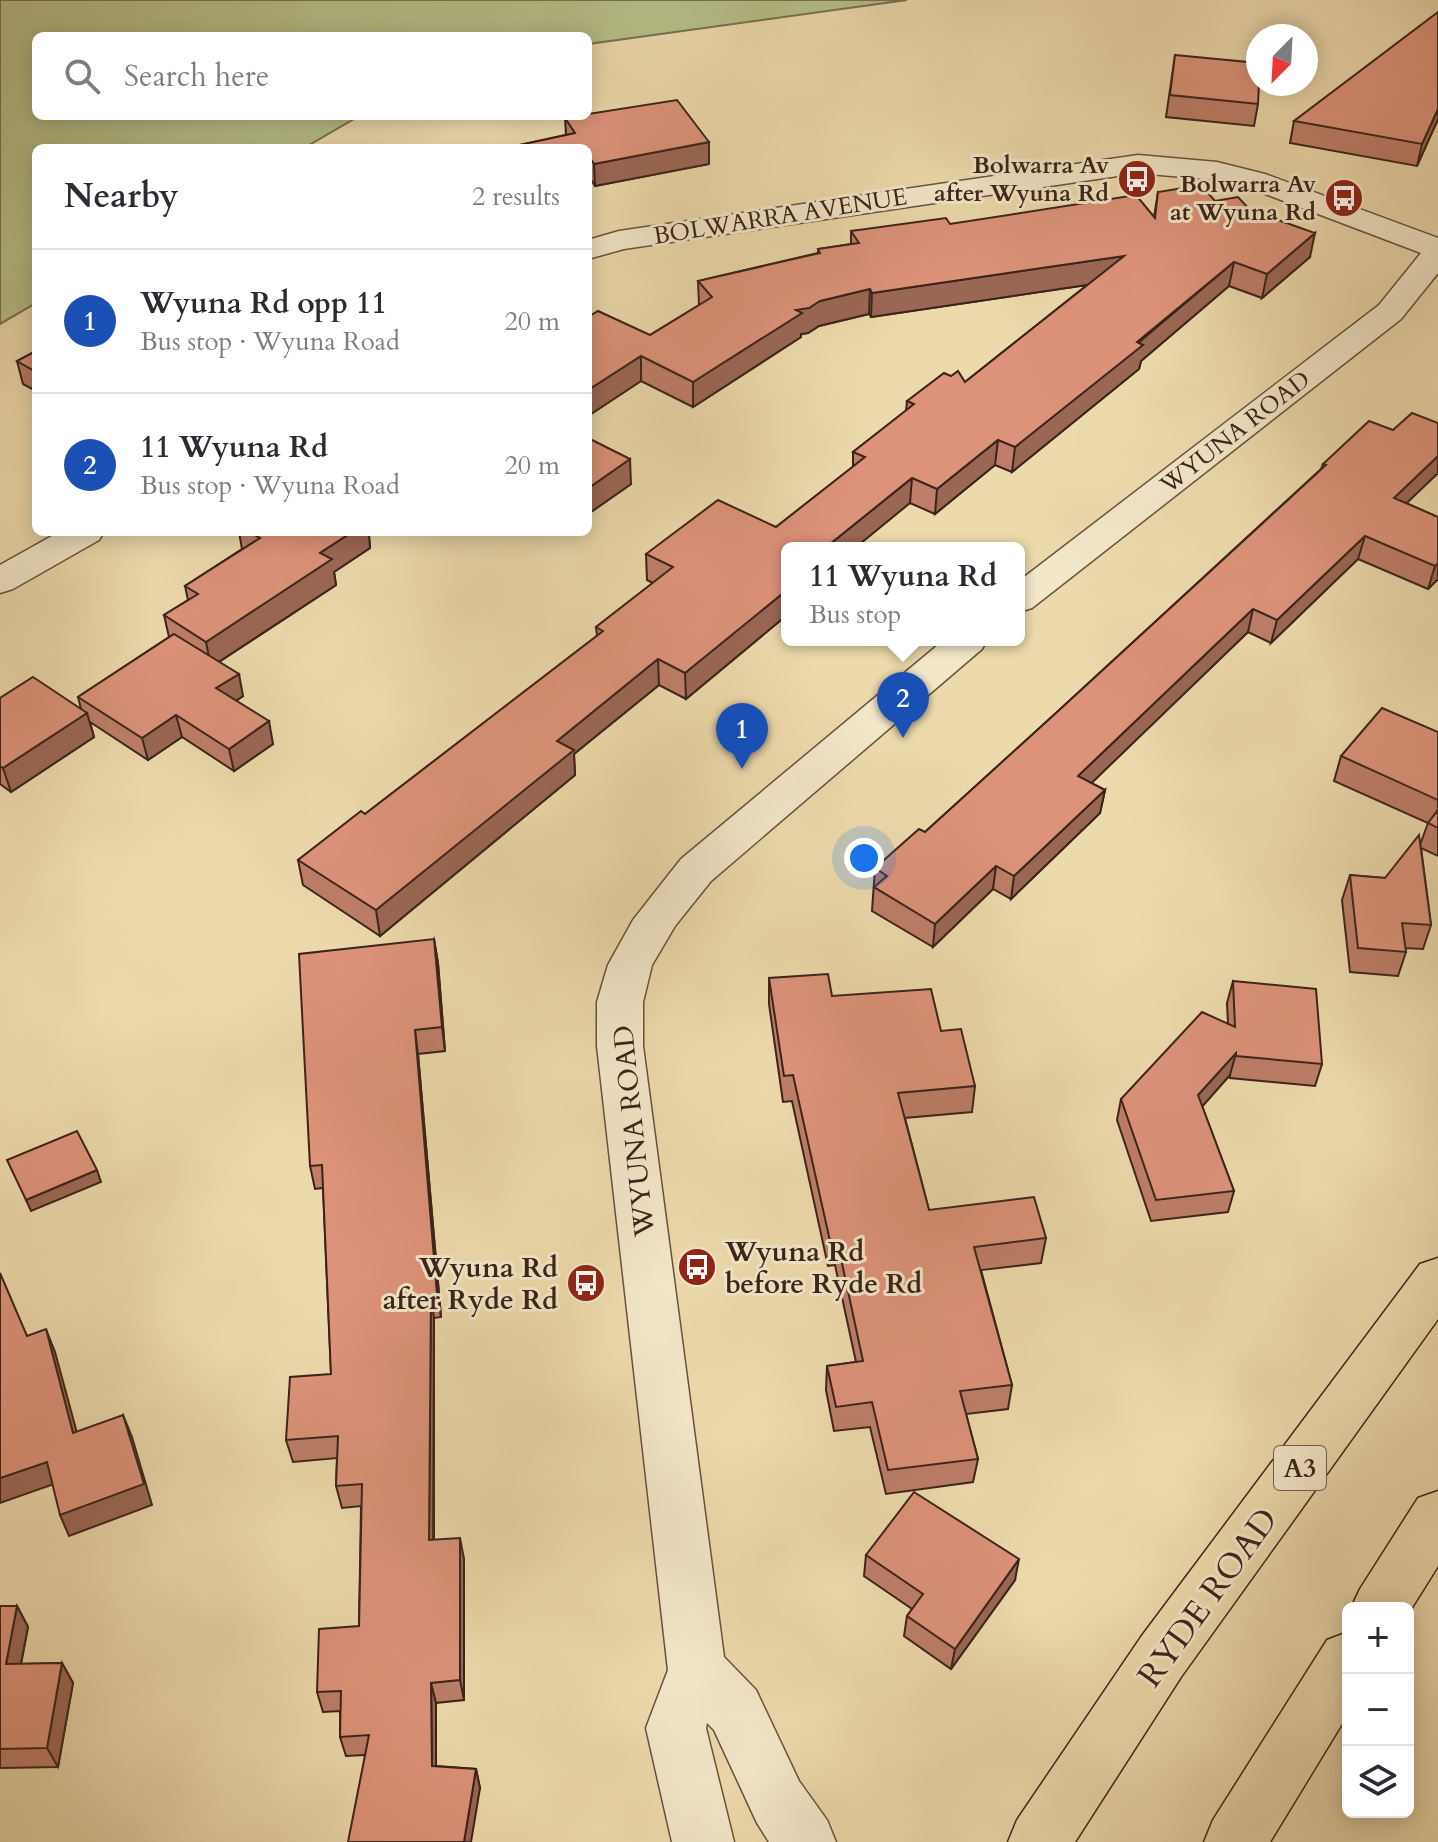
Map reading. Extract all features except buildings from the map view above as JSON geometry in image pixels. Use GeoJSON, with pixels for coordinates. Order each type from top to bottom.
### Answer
{"type":"FeatureCollection","features":[{"type":"Feature","properties":{"kind":"highway","name":"RYDE ROAD"},"geometry":{"type":"LineString","coordinates":[[1039,1842],[1161,1657],[1438,1279]]}},
{"type":"Feature","properties":{"kind":"highway"},"geometry":{"type":"LineString","coordinates":[[1384,1602],[1438,1516]]}},
{"type":"Feature","properties":{"kind":"highway"},"geometry":{"type":"LineString","coordinates":[[1235,1842],[1342,1670]]}},
{"type":"Feature","properties":{"kind":"street","name":"BOLWARRA AVENUE"},"geometry":{"type":"LineString","coordinates":[[592,249],[619,240],[1138,164],[1204,169],[1254,180],[1438,251]]}},
{"type":"Feature","properties":{"kind":"street","name":"WYUNA ROAD"},"geometry":{"type":"LineString","coordinates":[[1025,595],[1390,312],[1438,251]]}},
{"type":"Feature","properties":{"kind":"street"},"geometry":{"type":"LineString","coordinates":[[0,581],[79,536]]}},
{"type":"Feature","properties":{"kind":"street","name":"WYUNA ROAD"},"geometry":{"type":"LineString","coordinates":[[701,1841],[676,1728],[697,1670],[620,1046],[620,1000],[636,955],[655,921],[696,870],[961,646]]}},
{"type":"Feature","properties":{"kind":"street"},"geometry":{"type":"LineString","coordinates":[[697,1670],[735,1710],[778,1802],[805,1842]]}},
{"type":"Feature","properties":{"kind":"green space"},"geometry":{"type":"Polygon","coordinates":[[[0,0],[907,0],[592,43],[592,32],[32,32],[32,120],[352,120],[311,144],[32,144],[32,305],[0,324],[0,0]]]}},
{"type":"Feature","properties":{"kind":"place","name":"Bolwarra Av after Wyuna Rd"},"geometry":{"type":"Point","coordinates":[1137,179]}},
{"type":"Feature","properties":{"kind":"place","name":"Bolwarra Av at Wyuna Rd"},"geometry":{"type":"Point","coordinates":[1344,198]}},
{"type":"Feature","properties":{"kind":"place","name":"11 Wyuna Rd"},"geometry":{"type":"Point","coordinates":[903,738]}},
{"type":"Feature","properties":{"kind":"place","name":"Wyuna Rd opp 11"},"geometry":{"type":"Point","coordinates":[742,769]}},
{"type":"Feature","properties":{"kind":"place","name":"Wyuna Rd before Ryde Rd"},"geometry":{"type":"Point","coordinates":[697,1267]}},
{"type":"Feature","properties":{"kind":"place","name":"Wyuna Rd after Ryde Rd"},"geometry":{"type":"Point","coordinates":[586,1283]}}]}
